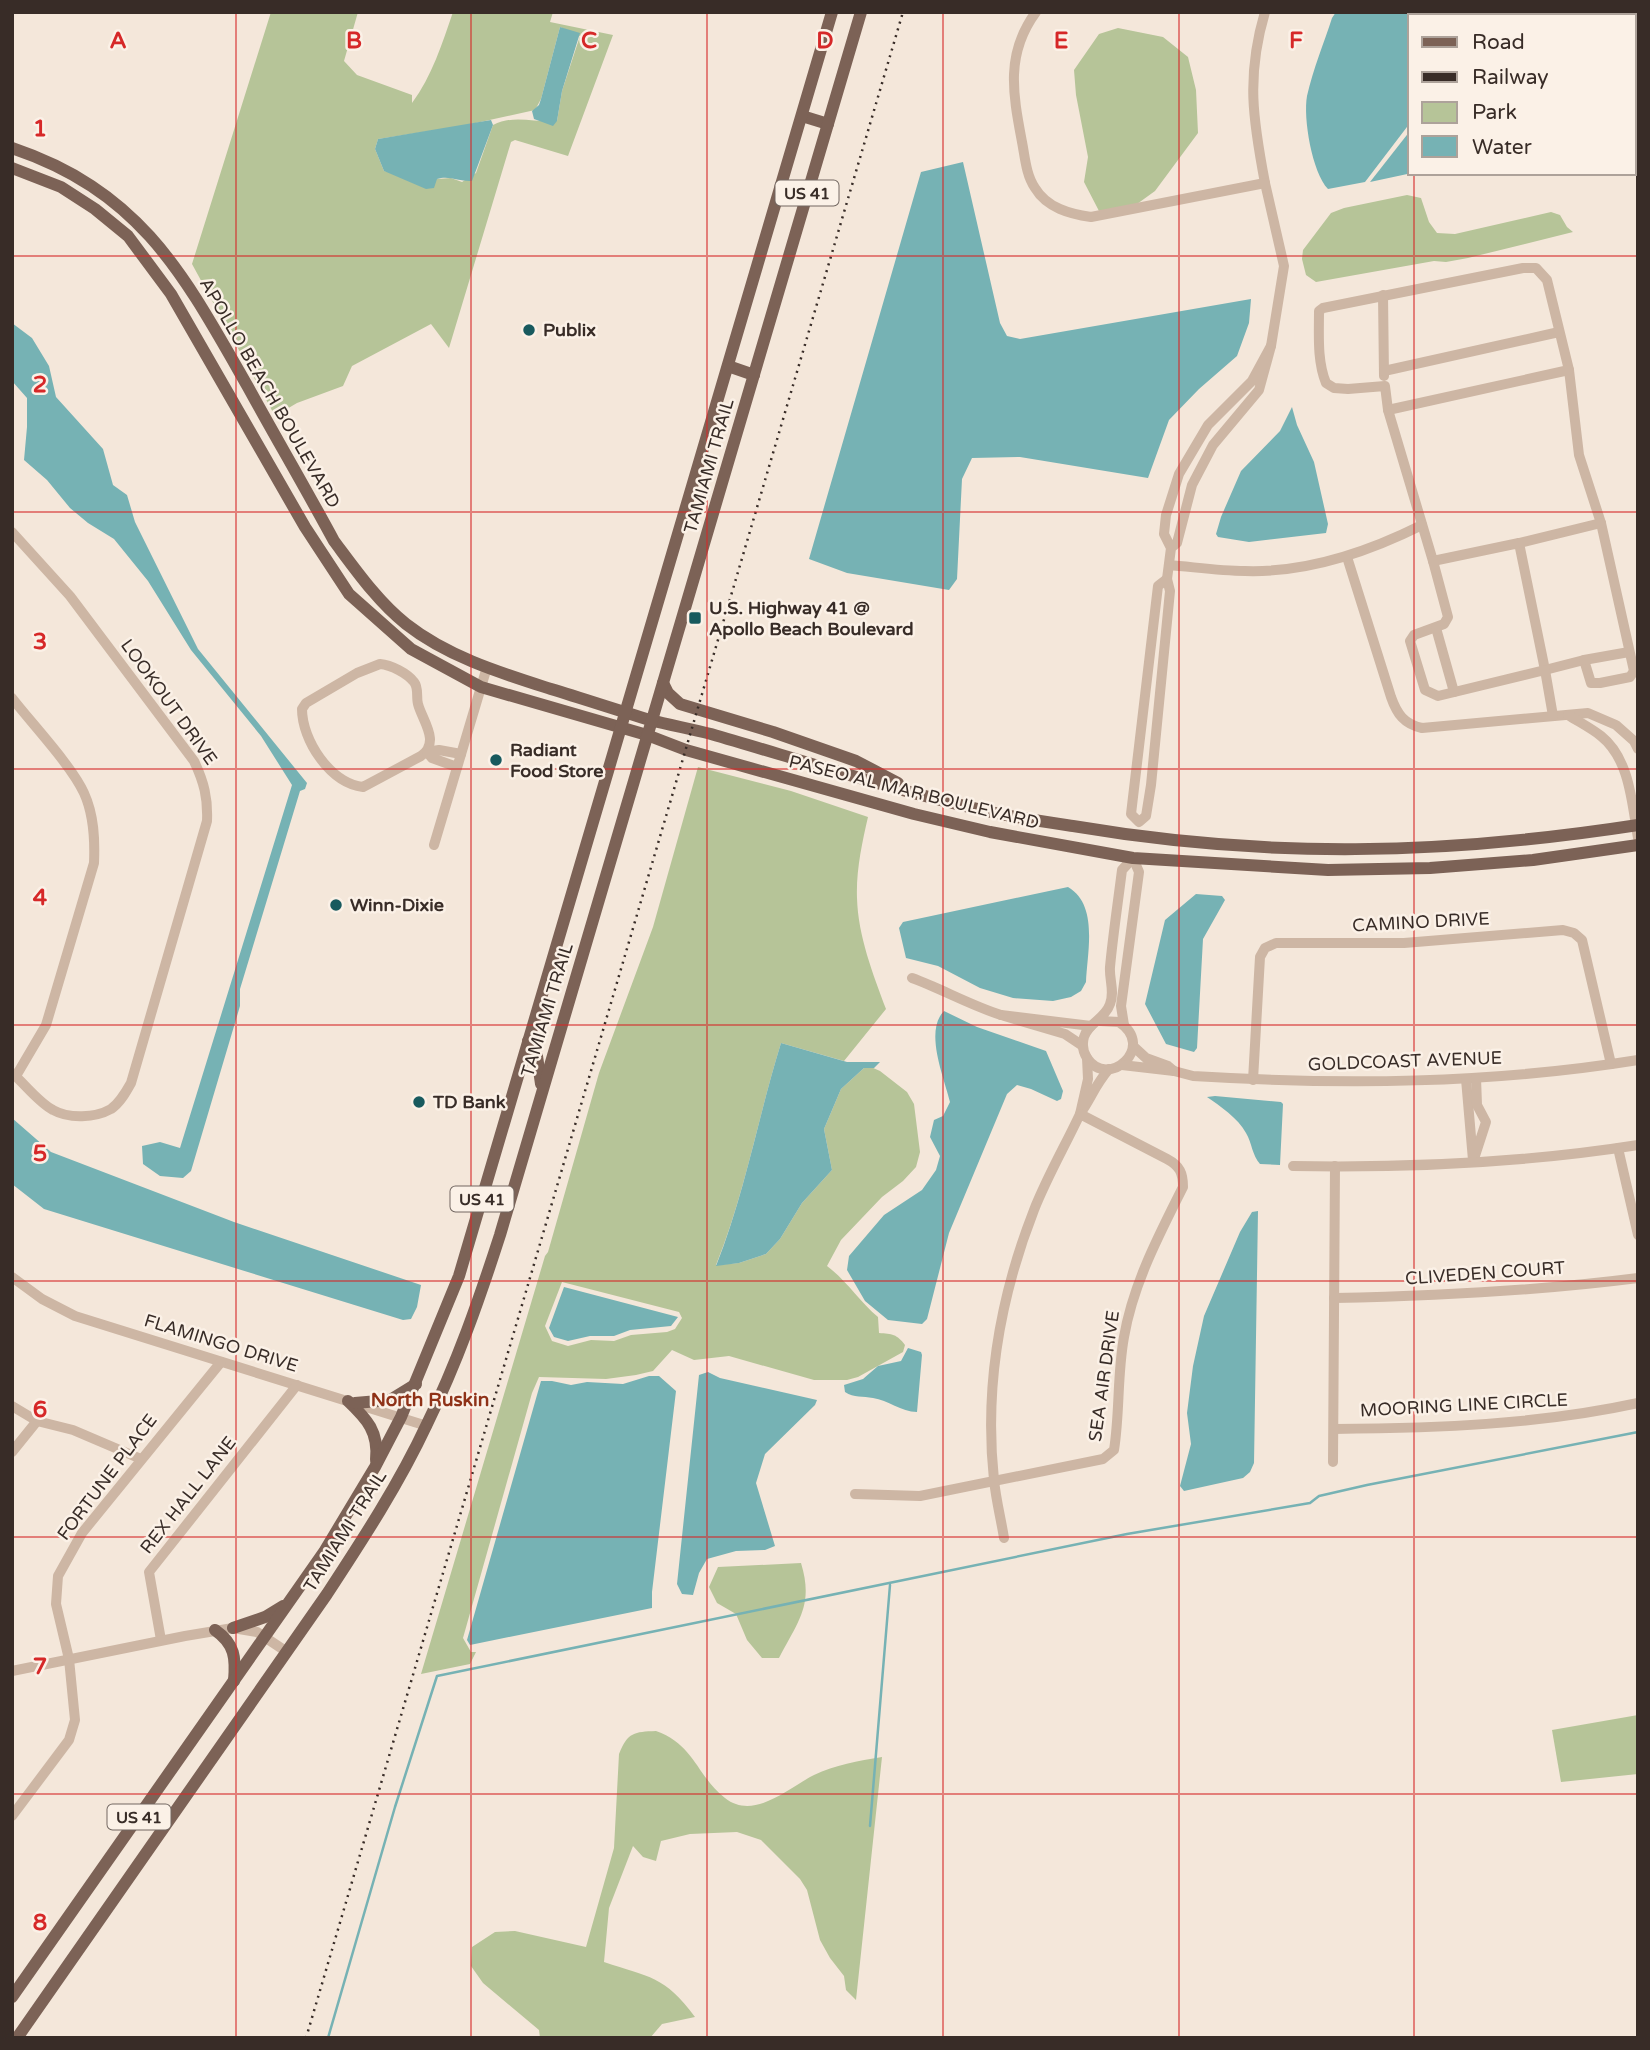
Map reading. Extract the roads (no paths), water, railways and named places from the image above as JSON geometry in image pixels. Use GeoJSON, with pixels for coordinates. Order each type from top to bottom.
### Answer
{"type":"FeatureCollection","features":[{"type":"Feature","properties":{"kind":"main road","name":"TAMIAMI TRAIL"},"geometry":{"type":"LineString","coordinates":[[12,1997],[324,1552],[375,1466],[416,1384],[458,1276],[832,12]]}},
{"type":"Feature","properties":{"kind":"main road","name":"TAMIAMI TRAIL"},"geometry":{"type":"LineString","coordinates":[[17,2038],[363,1539],[427,1426],[468,1330],[484,1284],[861,12]]}},
{"type":"Feature","properties":{"kind":"main road"},"geometry":{"type":"LineString","coordinates":[[802,116],[828,124]]}},
{"type":"Feature","properties":{"kind":"main road","name":"APOLLO BEACH BOULEVARD"},"geometry":{"type":"LineString","coordinates":[[12,148],[51,162],[80,178],[115,203],[146,231],[197,298],[334,541],[361,577],[405,623],[445,649],[488,667],[652,720]]}},
{"type":"Feature","properties":{"kind":"main road","name":"APOLLO BEACH BOULEVARD"},"geometry":{"type":"LineString","coordinates":[[12,168],[61,187],[128,236],[171,294],[315,543],[349,594],[411,649],[481,687],[647,735]]}},
{"type":"Feature","properties":{"kind":"main road"},"geometry":{"type":"LineString","coordinates":[[728,366],[754,375]]}},
{"type":"Feature","properties":{"kind":"main road"},"geometry":{"type":"LineString","coordinates":[[663,683],[668,693],[680,704],[856,761],[920,795]]}},
{"type":"Feature","properties":{"kind":"main road","name":"PASEO AL MAR BOULEVARD"},"geometry":{"type":"LineString","coordinates":[[652,720],[994,813],[1137,837],[1221,846],[1375,851],[1448,848],[1637,830]]}},
{"type":"Feature","properties":{"kind":"main road","name":"PASEO AL MAR BOULEVARD"},"geometry":{"type":"LineString","coordinates":[[647,735],[686,750],[914,814],[990,832],[1133,858],[1328,870],[1430,868],[1533,860],[1638,845]]}},
{"type":"Feature","properties":{"kind":"main road"},"geometry":{"type":"LineString","coordinates":[[528,1041],[537,1056],[541,1091]]}},
{"type":"Feature","properties":{"kind":"main road"},"geometry":{"type":"LineString","coordinates":[[352,1402],[390,1399],[416,1384]]}},
{"type":"Feature","properties":{"kind":"main road"},"geometry":{"type":"LineString","coordinates":[[352,1402],[374,1430],[377,1440],[375,1466]]}},
{"type":"Feature","properties":{"kind":"main road"},"geometry":{"type":"LineString","coordinates":[[233,1628],[265,1617],[290,1602]]}},
{"type":"Feature","properties":{"kind":"main road"},"geometry":{"type":"LineString","coordinates":[[215,1630],[231,1644],[236,1664],[234,1681]]}},
{"type":"Feature","properties":{"kind":"street"},"geometry":{"type":"LineString","coordinates":[[1036,12],[1019,45],[1013,72],[1013,94],[1027,170],[1035,188],[1056,208],[1074,215],[1091,217],[1265,183]]}},
{"type":"Feature","properties":{"kind":"street"},"geometry":{"type":"LineString","coordinates":[[1171,548],[1177,543],[1192,485],[1213,445],[1259,390],[1271,345],[1284,266],[1254,121],[1252,82],[1256,40],[1265,12]]}},
{"type":"Feature","properties":{"kind":"street"},"geometry":{"type":"LineString","coordinates":[[1385,386],[1334,388],[1326,383],[1320,364],[1319,312],[1327,307],[1382,295],[1523,268],[1536,268],[1547,280],[1569,370],[1579,455],[1601,523],[1633,675],[1600,684],[1591,683],[1584,660]]}},
{"type":"Feature","properties":{"kind":"street"},"geometry":{"type":"LineString","coordinates":[[1382,295],[1388,410],[1448,617],[1444,624],[1414,635],[1410,641],[1425,690],[1438,696],[1584,660],[1629,652]]}},
{"type":"Feature","properties":{"kind":"street"},"geometry":{"type":"LineString","coordinates":[[1384,371],[1559,332]]}},
{"type":"Feature","properties":{"kind":"street"},"geometry":{"type":"LineString","coordinates":[[1167,579],[1158,586],[1146,680],[1131,814],[1139,822],[1146,816],[1151,785],[1170,591],[1167,579],[1171,548],[1164,534],[1166,516],[1179,474],[1208,425],[1252,381],[1271,345]]}},
{"type":"Feature","properties":{"kind":"street"},"geometry":{"type":"LineString","coordinates":[[1388,410],[1569,370]]}},
{"type":"Feature","properties":{"kind":"street"},"geometry":{"type":"LineString","coordinates":[[1433,561],[1601,523]]}},
{"type":"Feature","properties":{"kind":"street"},"geometry":{"type":"LineString","coordinates":[[1169,565],[1247,571],[1303,566],[1347,557],[1422,525]]}},
{"type":"Feature","properties":{"kind":"street","name":"LOOKOUT DRIVE"},"geometry":{"type":"LineString","coordinates":[[12,532],[71,596],[194,761],[204,782],[208,802],[207,821],[131,1083],[123,1097],[111,1108],[93,1115],[72,1116],[52,1110],[14,1075]]}},
{"type":"Feature","properties":{"kind":"street"},"geometry":{"type":"LineString","coordinates":[[1519,543],[1553,716]]}},
{"type":"Feature","properties":{"kind":"street"},"geometry":{"type":"LineString","coordinates":[[1347,557],[1391,697],[1402,719],[1412,726],[1422,728],[1588,713],[1616,725],[1634,741],[1638,749]]}},
{"type":"Feature","properties":{"kind":"street"},"geometry":{"type":"LineString","coordinates":[[1436,628],[1454,692]]}},
{"type":"Feature","properties":{"kind":"street"},"geometry":{"type":"LineString","coordinates":[[426,752],[431,739],[418,707],[414,680],[391,665],[380,664],[366,668],[302,709],[304,729],[318,754],[340,778],[353,786],[363,788],[426,752],[439,750],[461,754]]}},
{"type":"Feature","properties":{"kind":"street"},"geometry":{"type":"LineString","coordinates":[[435,845],[488,667]]}},
{"type":"Feature","properties":{"kind":"street"},"geometry":{"type":"LineString","coordinates":[[12,698],[85,794],[95,838],[94,863],[46,1025],[14,1075]]}},
{"type":"Feature","properties":{"kind":"street"},"geometry":{"type":"LineString","coordinates":[[1568,715],[1603,737],[1617,754],[1624,771],[1637,830]]}},
{"type":"Feature","properties":{"kind":"street"},"geometry":{"type":"LineString","coordinates":[[426,752],[432,758],[457,767]]}},
{"type":"Feature","properties":{"kind":"street"},"geometry":{"type":"LineString","coordinates":[[1080,1114],[1088,1079],[1087,1058],[1083,1046],[1085,1033],[1110,1004],[1113,989],[1110,971],[1122,870],[1133,858],[1137,837]]}},
{"type":"Feature","properties":{"kind":"street"},"geometry":{"type":"LineString","coordinates":[[1004,1538],[994,1482],[991,1426],[993,1363],[1003,1306],[1035,1207],[1080,1114],[1097,1082],[1110,1069],[1122,1065],[1133,1046],[1132,1036],[1124,1025],[1121,1006],[1139,872],[1133,858]]}},
{"type":"Feature","properties":{"kind":"street","name":"CAMINO DRIVE"},"geometry":{"type":"LineString","coordinates":[[1253,1080],[1260,957],[1265,947],[1276,943],[1404,943],[1563,930],[1574,933],[1582,940],[1611,1064]]}},
{"type":"Feature","properties":{"kind":"street"},"geometry":{"type":"LineString","coordinates":[[912,978],[945,990],[976,1007],[1065,1034],[1083,1046]]}},
{"type":"Feature","properties":{"kind":"street"},"geometry":{"type":"LineString","coordinates":[[1001,1015],[1096,1023],[1113,1020],[1124,1025]]}},
{"type":"Feature","properties":{"kind":"street","name":"GOLDCOAST AVENUE"},"geometry":{"type":"LineString","coordinates":[[1133,1046],[1146,1058],[1168,1066],[1174,1072]]}},
{"type":"Feature","properties":{"kind":"street"},"geometry":{"type":"LineString","coordinates":[[1087,1058],[1097,1067],[1110,1069]]}},
{"type":"Feature","properties":{"kind":"street","name":"GOLDCOAST AVENUE"},"geometry":{"type":"LineString","coordinates":[[1122,1065],[1193,1076],[1349,1083],[1471,1079],[1638,1060]]}},
{"type":"Feature","properties":{"kind":"street"},"geometry":{"type":"LineString","coordinates":[[1471,1079],[1473,1162]]}},
{"type":"Feature","properties":{"kind":"street"},"geometry":{"type":"LineString","coordinates":[[1471,1079],[1477,1105],[1486,1122],[1473,1162]]}},
{"type":"Feature","properties":{"kind":"street","name":"SEA AIR DRIVE"},"geometry":{"type":"LineString","coordinates":[[855,1494],[920,1496],[1103,1459],[1114,1450],[1118,1379],[1127,1323],[1153,1247],[1183,1187],[1183,1176],[1178,1166],[1080,1114]]}},
{"type":"Feature","properties":{"kind":"street"},"geometry":{"type":"LineString","coordinates":[[1293,1166],[1473,1162],[1548,1157],[1638,1145]]}},
{"type":"Feature","properties":{"kind":"street"},"geometry":{"type":"LineString","coordinates":[[1618,1148],[1638,1235]]}},
{"type":"Feature","properties":{"kind":"street","name":"MOORING LINE CIRCLE"},"geometry":{"type":"LineString","coordinates":[[1333,1462],[1335,1166]]}},
{"type":"Feature","properties":{"kind":"street","name":"FLAMINGO DRIVE"},"geometry":{"type":"LineString","coordinates":[[12,1277],[42,1299],[75,1316],[427,1426]]}},
{"type":"Feature","properties":{"kind":"street","name":"CLIVEDEN COURT"},"geometry":{"type":"LineString","coordinates":[[1334,1298],[1446,1296],[1638,1278]]}},
{"type":"Feature","properties":{"kind":"street","name":"FORTUNE PLACE"},"geometry":{"type":"LineString","coordinates":[[12,1816],[68,1740],[75,1720],[69,1659],[56,1604],[58,1576],[82,1533],[221,1362]]}},
{"type":"Feature","properties":{"kind":"street","name":"REX HALL LANE"},"geometry":{"type":"LineString","coordinates":[[161,1640],[149,1572],[297,1385]]}},
{"type":"Feature","properties":{"kind":"street","name":"MOORING LINE CIRCLE"},"geometry":{"type":"LineString","coordinates":[[1334,1429],[1419,1428],[1520,1422],[1583,1415],[1638,1403]]}},
{"type":"Feature","properties":{"kind":"street"},"geometry":{"type":"LineString","coordinates":[[12,1406],[37,1420],[72,1430],[141,1459]]}},
{"type":"Feature","properties":{"kind":"street"},"geometry":{"type":"LineString","coordinates":[[12,1452],[37,1420]]}},
{"type":"Feature","properties":{"kind":"street"},"geometry":{"type":"LineString","coordinates":[[12,1671],[233,1628],[247,1629],[265,1637],[287,1652]]}},
{"type":"Feature","properties":{"kind":"water"},"geometry":{"type":"Polygon","coordinates":[[[1336,12],[1433,12],[1408,14],[1408,126],[1365,182],[1328,189],[1313,158],[1306,106],[1315,66],[1336,12]]]}},
{"type":"Feature","properties":{"kind":"water"},"geometry":{"type":"Polygon","coordinates":[[[560,27],[580,33],[562,91],[557,121],[553,126],[534,119],[532,111],[541,99],[560,27]]]}},
{"type":"Feature","properties":{"kind":"water"},"geometry":{"type":"Polygon","coordinates":[[[491,120],[493,125],[472,181],[441,178],[437,179],[434,188],[426,189],[384,171],[375,149],[378,139],[491,120]]]}},
{"type":"Feature","properties":{"kind":"water"},"geometry":{"type":"Polygon","coordinates":[[[1408,134],[1408,174],[1370,182],[1408,134]]]}},
{"type":"Feature","properties":{"kind":"water"},"geometry":{"type":"Polygon","coordinates":[[[963,162],[1000,323],[1007,336],[1020,339],[1251,299],[1249,323],[1237,356],[1169,420],[1148,478],[1020,457],[972,458],[962,479],[957,579],[949,590],[847,573],[809,559],[921,172],[963,162]]]}},
{"type":"Feature","properties":{"kind":"water"},"geometry":{"type":"Polygon","coordinates":[[[12,323],[32,338],[49,366],[56,397],[103,449],[113,485],[127,495],[135,522],[198,649],[307,783],[305,789],[300,791],[240,989],[240,1006],[191,1171],[183,1178],[160,1176],[143,1164],[142,1146],[160,1142],[180,1148],[292,785],[261,736],[191,650],[148,581],[114,539],[70,508],[47,480],[24,460],[27,398],[12,381],[12,323]]]}},
{"type":"Feature","properties":{"kind":"water"},"geometry":{"type":"Polygon","coordinates":[[[1292,407],[1314,462],[1328,524],[1326,533],[1249,542],[1218,537],[1216,534],[1221,517],[1241,471],[1280,431],[1292,407]]]}},
{"type":"Feature","properties":{"kind":"water"},"geometry":{"type":"Polygon","coordinates":[[[1068,887],[1078,895],[1084,905],[1089,930],[1086,982],[1081,991],[1071,997],[1053,1001],[1013,998],[980,988],[938,966],[906,958],[899,928],[903,922],[1068,887]]]}},
{"type":"Feature","properties":{"kind":"water"},"geometry":{"type":"Polygon","coordinates":[[[1196,894],[1222,896],[1225,900],[1203,939],[1197,1048],[1194,1052],[1166,1044],[1145,1004],[1165,920],[1196,894]]]}},
{"type":"Feature","properties":{"kind":"water"},"geometry":{"type":"Polygon","coordinates":[[[944,1011],[977,1027],[1046,1051],[1063,1091],[1061,1099],[1057,1101],[1017,1085],[1007,1094],[949,1233],[927,1319],[922,1324],[888,1320],[865,1301],[847,1270],[849,1256],[884,1215],[922,1190],[936,1170],[940,1156],[930,1137],[934,1120],[943,1116],[950,1102],[936,1042],[938,1020],[944,1011]]]}},
{"type":"Feature","properties":{"kind":"water"},"geometry":{"type":"Polygon","coordinates":[[[781,1043],[847,1062],[880,1062],[874,1068],[864,1068],[841,1089],[824,1129],[832,1170],[802,1203],[780,1239],[766,1254],[739,1263],[716,1266],[735,1211],[781,1043]]]}},
{"type":"Feature","properties":{"kind":"water"},"geometry":{"type":"Polygon","coordinates":[[[1207,1097],[1283,1104],[1280,1165],[1260,1164],[1243,1128],[1207,1097]]]}},
{"type":"Feature","properties":{"kind":"water"},"geometry":{"type":"Polygon","coordinates":[[[12,1118],[51,1152],[234,1222],[421,1285],[417,1307],[411,1319],[403,1320],[44,1209],[12,1184],[12,1118]]]}},
{"type":"Feature","properties":{"kind":"water"},"geometry":{"type":"Polygon","coordinates":[[[1258,1211],[1254,1463],[1243,1478],[1184,1491],[1180,1486],[1191,1444],[1187,1413],[1193,1366],[1204,1316],[1240,1232],[1252,1212],[1258,1211]]]}},
{"type":"Feature","properties":{"kind":"water"},"geometry":{"type":"Polygon","coordinates":[[[564,1287],[678,1317],[671,1326],[568,1341],[554,1337],[549,1328],[564,1287]]]}},
{"type":"Feature","properties":{"kind":"water"},"geometry":{"type":"Polygon","coordinates":[[[908,1348],[921,1352],[922,1355],[917,1412],[879,1399],[845,1392],[844,1385],[863,1379],[878,1366],[901,1361],[908,1348]]]}},
{"type":"Feature","properties":{"kind":"water"},"geometry":{"type":"Polygon","coordinates":[[[708,1372],[720,1378],[817,1400],[765,1454],[756,1483],[775,1546],[765,1550],[736,1551],[707,1559],[699,1573],[693,1595],[682,1594],[677,1584],[699,1375],[708,1372]]]}},
{"type":"Feature","properties":{"kind":"water"},"geometry":{"type":"Polygon","coordinates":[[[649,1376],[659,1376],[676,1391],[652,1608],[470,1645],[467,1640],[541,1381],[571,1385],[587,1382],[623,1384],[649,1376]]]}},
{"type":"Feature","properties":{"kind":"waterway"},"geometry":{"type":"LineString","coordinates":[[328,2038],[395,1807],[437,1676],[1127,1534],[1310,1503],[1319,1496],[1367,1485],[1638,1432]]}},
{"type":"Feature","properties":{"kind":"waterway"},"geometry":{"type":"LineString","coordinates":[[870,1826],[890,1585]]}},
{"type":"Feature","properties":{"kind":"railway"},"geometry":{"type":"LineString","coordinates":[[306,2038],[903,12]]}},
{"type":"Feature","properties":{"kind":"place","name":"Publix"},"geometry":{"type":"Point","coordinates":[529,330]}},
{"type":"Feature","properties":{"kind":"place","name":"U.S. Highway 41 @ Apollo Beach Boulevard"},"geometry":{"type":"Point","coordinates":[695,618]}},
{"type":"Feature","properties":{"kind":"place","name":"Radiant Food Store"},"geometry":{"type":"Point","coordinates":[496,760]}},
{"type":"Feature","properties":{"kind":"place","name":"Winn-Dixie"},"geometry":{"type":"Point","coordinates":[336,905]}},
{"type":"Feature","properties":{"kind":"place","name":"TD Bank"},"geometry":{"type":"Point","coordinates":[419,1102]}},
{"type":"Feature","properties":{"kind":"district","name":"North Ruskin"},"geometry":{"type":"Point","coordinates":[430,1399]}}]}
